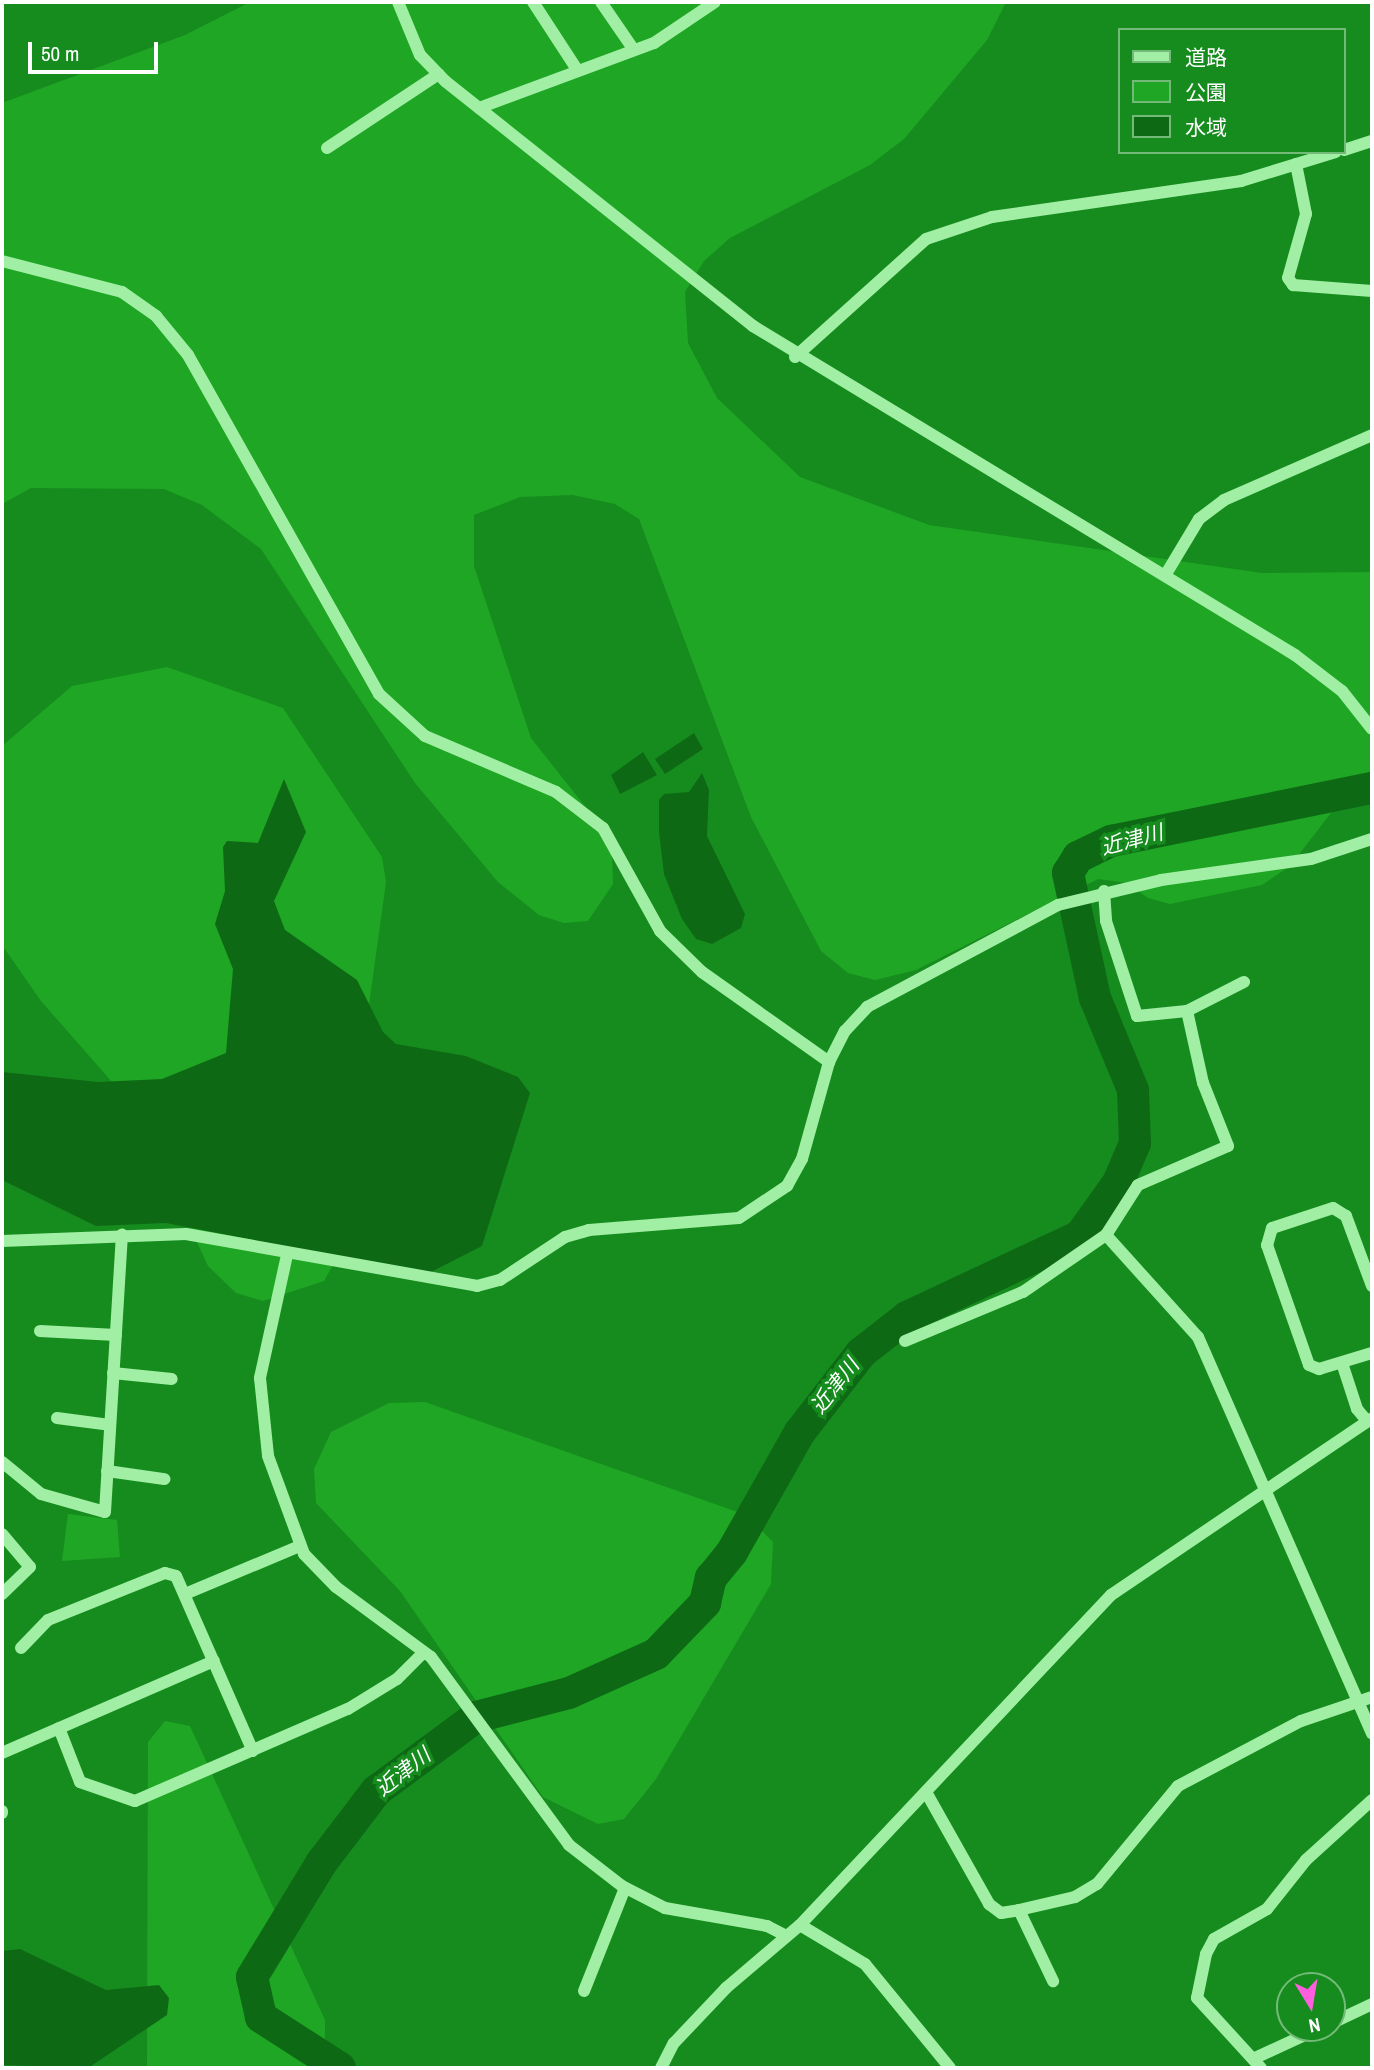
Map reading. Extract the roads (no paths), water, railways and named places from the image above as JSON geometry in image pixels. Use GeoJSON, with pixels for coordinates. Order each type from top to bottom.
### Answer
{"type":"FeatureCollection","features":[{"type":"Feature","properties":{"kind":"street"},"geometry":{"type":"LineString","coordinates":[[398,2],[420,55],[439,74],[795,357],[1166,574],[1322,674],[1372,729]]}},
{"type":"Feature","properties":{"kind":"street"},"geometry":{"type":"LineString","coordinates":[[533,2],[578,71]]}},
{"type":"Feature","properties":{"kind":"street"},"geometry":{"type":"LineString","coordinates":[[601,2],[634,50]]}},
{"type":"Feature","properties":{"kind":"street"},"geometry":{"type":"LineString","coordinates":[[479,108],[634,50],[715,2]]}},
{"type":"Feature","properties":{"kind":"street"},"geometry":{"type":"LineString","coordinates":[[327,148],[439,74]]}},
{"type":"Feature","properties":{"kind":"street"},"geometry":{"type":"LineString","coordinates":[[1346,149],[1372,141]]}},
{"type":"Feature","properties":{"kind":"street"},"geometry":{"type":"LineString","coordinates":[[795,357],[926,239],[992,217],[1241,181],[1329,154]]}},
{"type":"Feature","properties":{"kind":"street"},"geometry":{"type":"LineString","coordinates":[[1296,164],[1306,214],[1288,278],[1293,285],[1372,290]]}},
{"type":"Feature","properties":{"kind":"street"},"geometry":{"type":"LineString","coordinates":[[2,261],[122,292],[156,316],[188,355],[379,694],[425,736],[556,793],[603,828],[660,931],[702,972],[829,1062]]}},
{"type":"Feature","properties":{"kind":"street"},"geometry":{"type":"LineString","coordinates":[[1166,574],[1199,519],[1224,500],[1372,435]]}},
{"type":"Feature","properties":{"kind":"street"},"geometry":{"type":"LineString","coordinates":[[2,1241],[186,1234],[287,1255],[477,1286],[500,1280],[565,1237],[589,1230],[739,1218],[787,1186],[802,1158],[829,1062],[845,1031],[867,1007],[1058,905],[1104,891],[1311,859],[1372,839]]}},
{"type":"Feature","properties":{"kind":"street"},"geometry":{"type":"LineString","coordinates":[[1104,891],[1106,920],[1137,1016],[1187,1012],[1244,982]]}},
{"type":"Feature","properties":{"kind":"street"},"geometry":{"type":"LineString","coordinates":[[905,1341],[1023,1292],[1106,1235],[1138,1185],[1228,1146],[1203,1083],[1187,1012]]}},
{"type":"Feature","properties":{"kind":"street"},"geometry":{"type":"LineString","coordinates":[[1372,1286],[1346,1216],[1334,1208],[1272,1228],[1267,1245],[1308,1364],[1342,1363],[1372,1353]]}},
{"type":"Feature","properties":{"kind":"street"},"geometry":{"type":"LineString","coordinates":[[2,1462],[41,1494],[105,1512],[122,1235]]}},
{"type":"Feature","properties":{"kind":"street"},"geometry":{"type":"LineString","coordinates":[[1106,1235],[1198,1338],[1263,1488],[1368,1700],[1372,1733]]}},
{"type":"Feature","properties":{"kind":"street"},"geometry":{"type":"LineString","coordinates":[[287,1255],[260,1378],[268,1456],[300,1546],[336,1587],[424,1652],[569,1845],[625,1888],[665,1908],[767,1926],[787,1936]]}},
{"type":"Feature","properties":{"kind":"street"},"geometry":{"type":"LineString","coordinates":[[40,1331],[116,1335]]}},
{"type":"Feature","properties":{"kind":"street"},"geometry":{"type":"LineString","coordinates":[[662,2068],[674,2043],[726,1988],[800,1925],[1111,1595],[1263,1488],[1370,1420],[1342,1363]]}},
{"type":"Feature","properties":{"kind":"street"},"geometry":{"type":"LineString","coordinates":[[113,1373],[172,1379]]}},
{"type":"Feature","properties":{"kind":"street"},"geometry":{"type":"LineString","coordinates":[[57,1418],[110,1425]]}},
{"type":"Feature","properties":{"kind":"street"},"geometry":{"type":"LineString","coordinates":[[107,1471],[164,1479]]}},
{"type":"Feature","properties":{"kind":"street"},"geometry":{"type":"LineString","coordinates":[[2,1534],[30,1567],[2,1594]]}},
{"type":"Feature","properties":{"kind":"street"},"geometry":{"type":"LineString","coordinates":[[185,1594],[300,1546]]}},
{"type":"Feature","properties":{"kind":"street"},"geometry":{"type":"LineString","coordinates":[[21,1648],[48,1620],[165,1573],[176,1576],[253,1751]]}},
{"type":"Feature","properties":{"kind":"street"},"geometry":{"type":"LineString","coordinates":[[59,1728],[80,1782],[135,1801],[348,1709],[397,1679],[424,1652]]}},
{"type":"Feature","properties":{"kind":"street"},"geometry":{"type":"LineString","coordinates":[[2,1753],[214,1661]]}},
{"type":"Feature","properties":{"kind":"street"},"geometry":{"type":"LineString","coordinates":[[926,1791],[989,1904],[1002,1913],[1019,1910],[1075,1898],[1097,1884],[1178,1786],[1301,1721],[1368,1700]]}},
{"type":"Feature","properties":{"kind":"street"},"geometry":{"type":"LineString","coordinates":[[1295,2042],[1258,2063],[1196,1998],[1206,1954],[1214,1939],[1267,1909],[1306,1860],[1372,1800]]}},
{"type":"Feature","properties":{"kind":"street"},"geometry":{"type":"LineString","coordinates":[[584,1991],[625,1888]]}},
{"type":"Feature","properties":{"kind":"street"},"geometry":{"type":"LineString","coordinates":[[1019,1910],[1053,1981]]}},
{"type":"Feature","properties":{"kind":"street"},"geometry":{"type":"LineString","coordinates":[[800,1925],[865,1964],[950,2068]]}},
{"type":"Feature","properties":{"kind":"street"},"geometry":{"type":"LineString","coordinates":[[1346,2016],[1372,2004]]}},
{"type":"Feature","properties":{"kind":"water"},"geometry":{"type":"Polygon","coordinates":[[[694,733],[703,749],[665,774],[655,759],[694,733]]]}},
{"type":"Feature","properties":{"kind":"water"},"geometry":{"type":"Polygon","coordinates":[[[643,752],[657,775],[620,794],[611,775],[643,752]]]}},
{"type":"Feature","properties":{"kind":"water"},"geometry":{"type":"Polygon","coordinates":[[[702,773],[709,790],[707,836],[745,914],[741,928],[712,944],[696,939],[682,919],[664,874],[659,832],[659,800],[664,794],[689,792],[702,773]]]}},
{"type":"Feature","properties":{"kind":"water"},"geometry":{"type":"Polygon","coordinates":[[[284,779],[306,832],[274,901],[285,930],[357,980],[383,1032],[396,1044],[466,1056],[518,1077],[530,1093],[482,1246],[427,1274],[166,1223],[96,1226],[2,1180],[2,1072],[98,1082],[162,1079],[226,1053],[233,969],[215,924],[225,891],[223,847],[227,841],[258,843],[284,779]]]}},
{"type":"Feature","properties":{"kind":"water"},"geometry":{"type":"Polygon","coordinates":[[[20,1949],[106,1990],[159,1985],[169,1998],[167,2015],[88,2068],[2,2065],[2,1951],[20,1949]]]}},
{"type":"Feature","properties":{"kind":"waterway","name":"近津川"},"geometry":{"type":"LineString","coordinates":[[340,2068],[261,2017],[252,1977],[322,1862],[376,1791],[476,1717],[569,1693],[656,1654],[705,1603],[711,1578],[732,1552],[800,1432],[861,1353],[907,1317],[1080,1236],[1118,1183],[1135,1143],[1133,1090],[1095,998],[1068,873],[1078,857],[1111,841],[1372,788]]}}]}
